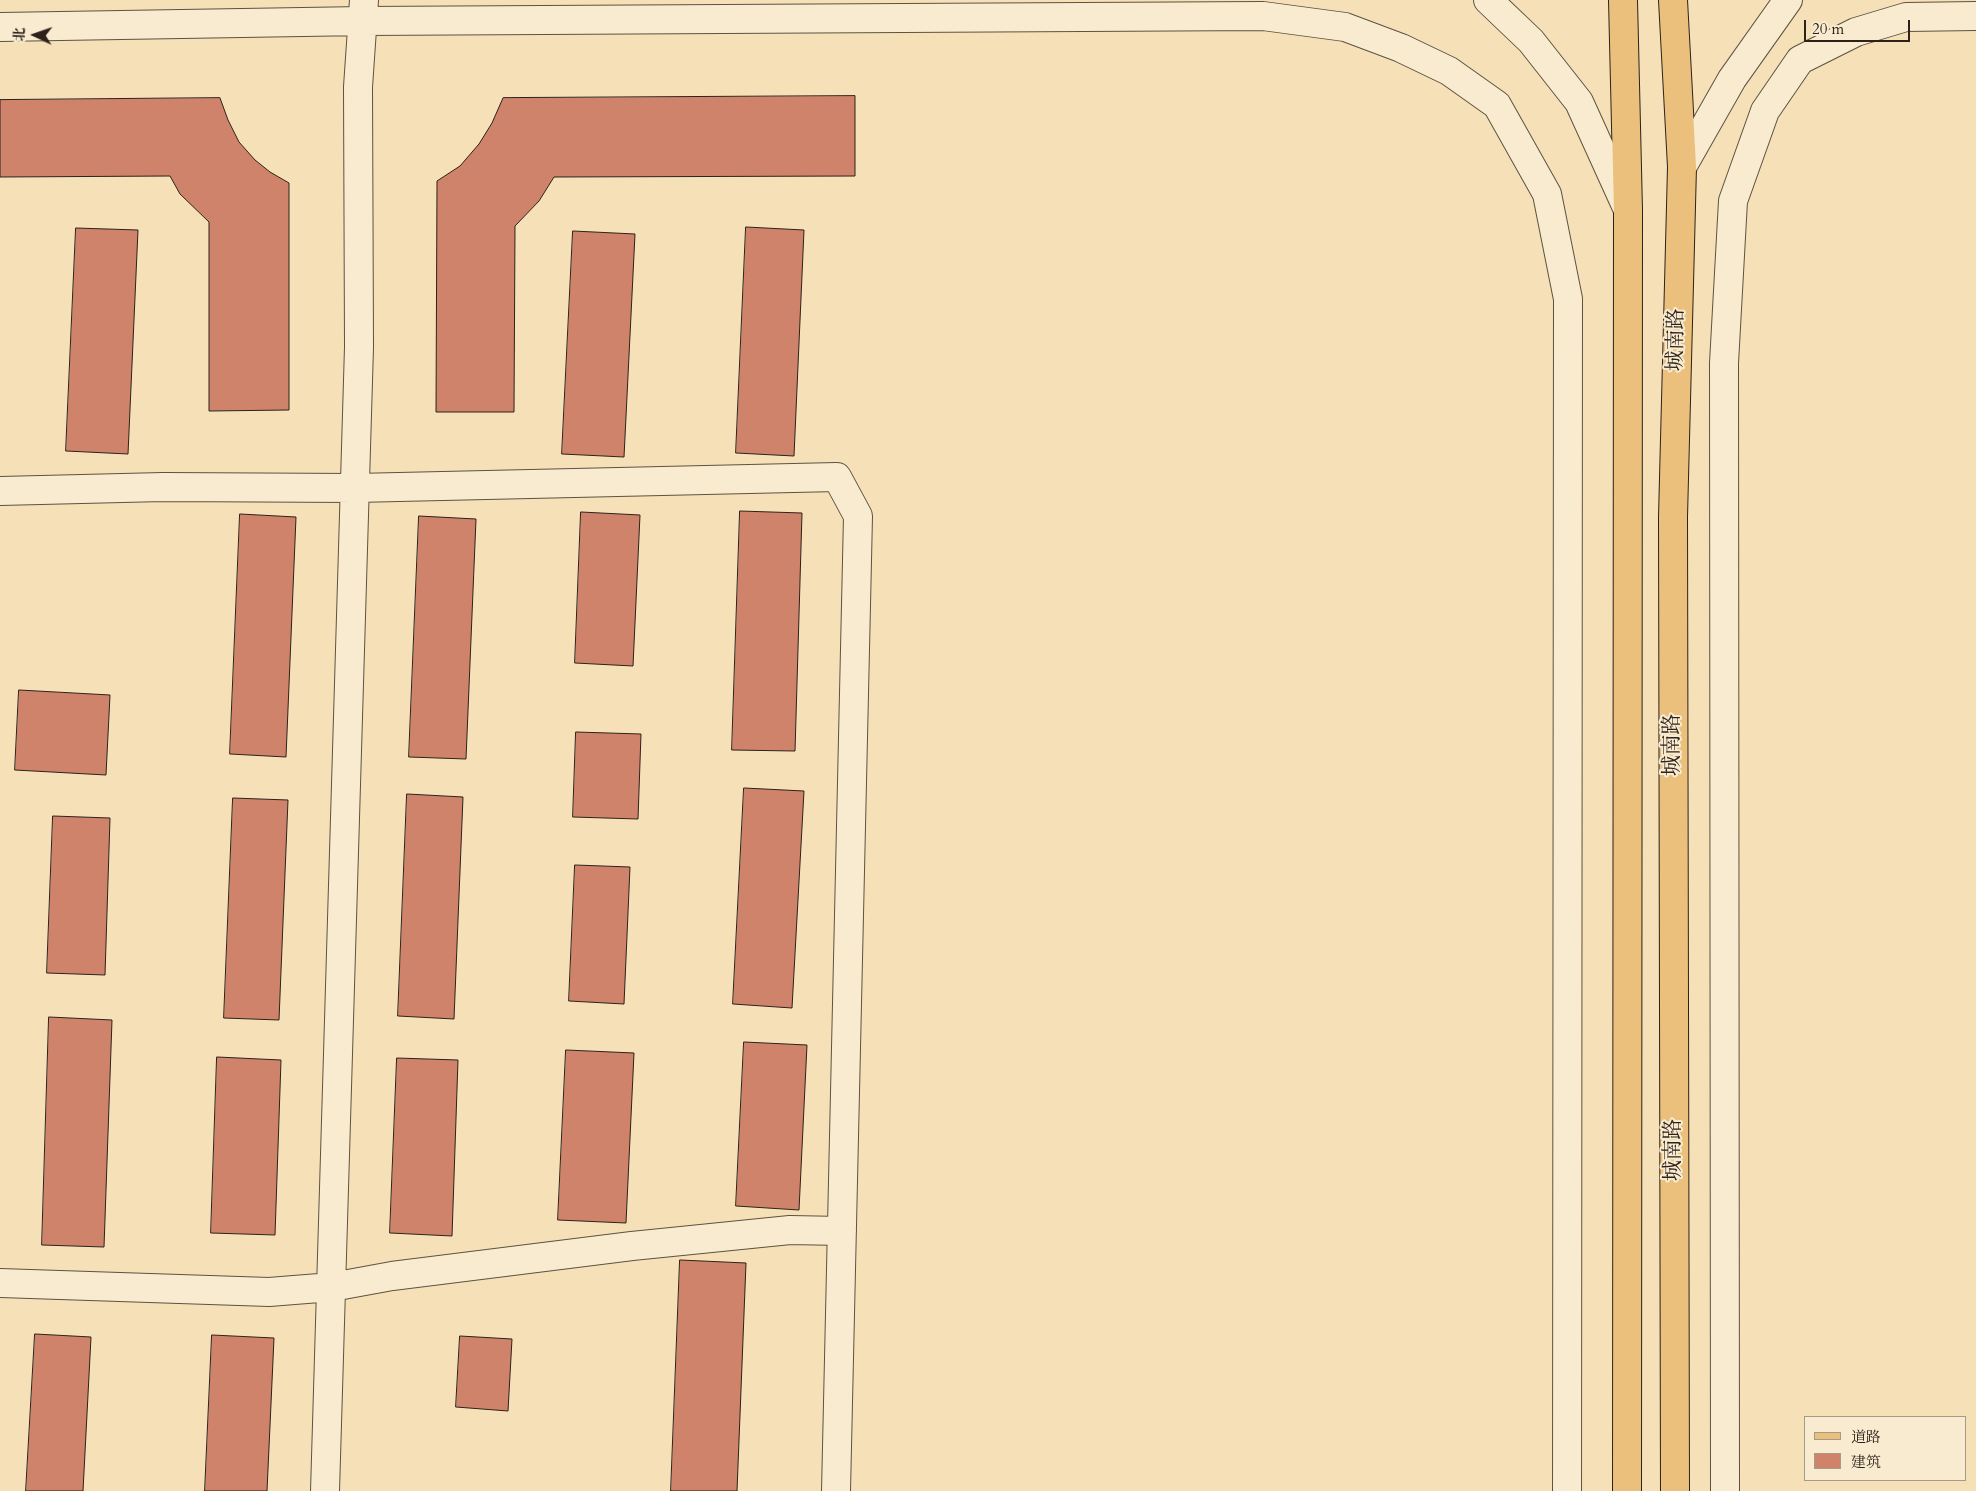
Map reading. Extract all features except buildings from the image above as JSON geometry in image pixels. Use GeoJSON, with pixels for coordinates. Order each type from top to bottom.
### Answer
{"type":"FeatureCollection","features":[{"type":"Feature","properties":{"kind":"main road"},"geometry":{"type":"LineString","coordinates":[[1623,0],[1628,210],[1627,1491]]}},
{"type":"Feature","properties":{"kind":"main road","name":"城南路"},"geometry":{"type":"LineString","coordinates":[[1672,0],[1682,168],[1673,517],[1675,1491]]}},
{"type":"Feature","properties":{"kind":"street"},"geometry":{"type":"LineString","coordinates":[[1488,0],[1531,41],[1579,102],[1628,210]]}},
{"type":"Feature","properties":{"kind":"street"},"geometry":{"type":"LineString","coordinates":[[1682,168],[1732,79],[1788,0]]}},
{"type":"Feature","properties":{"kind":"street"},"geometry":{"type":"LineString","coordinates":[[0,27],[363,11],[1264,16],[1345,27],[1401,48],[1449,70],[1497,105],[1547,194],[1568,299],[1567,1491]]}},
{"type":"Feature","properties":{"kind":"street"},"geometry":{"type":"LineString","coordinates":[[325,1491],[359,347],[358,87],[363,11]]}},
{"type":"Feature","properties":{"kind":"street"},"geometry":{"type":"LineString","coordinates":[[1725,1491],[1724,363],[1733,201],[1765,111],[1800,60],[1856,32],[1906,17],[1976,16]]}},
{"type":"Feature","properties":{"kind":"street"},"geometry":{"type":"LineString","coordinates":[[0,491],[163,487],[355,488],[837,477],[858,516],[836,1491]]}},
{"type":"Feature","properties":{"kind":"street"},"geometry":{"type":"LineString","coordinates":[[0,1283],[269,1292],[332,1287],[392,1276],[632,1246],[790,1230],[842,1231]]}}]}
